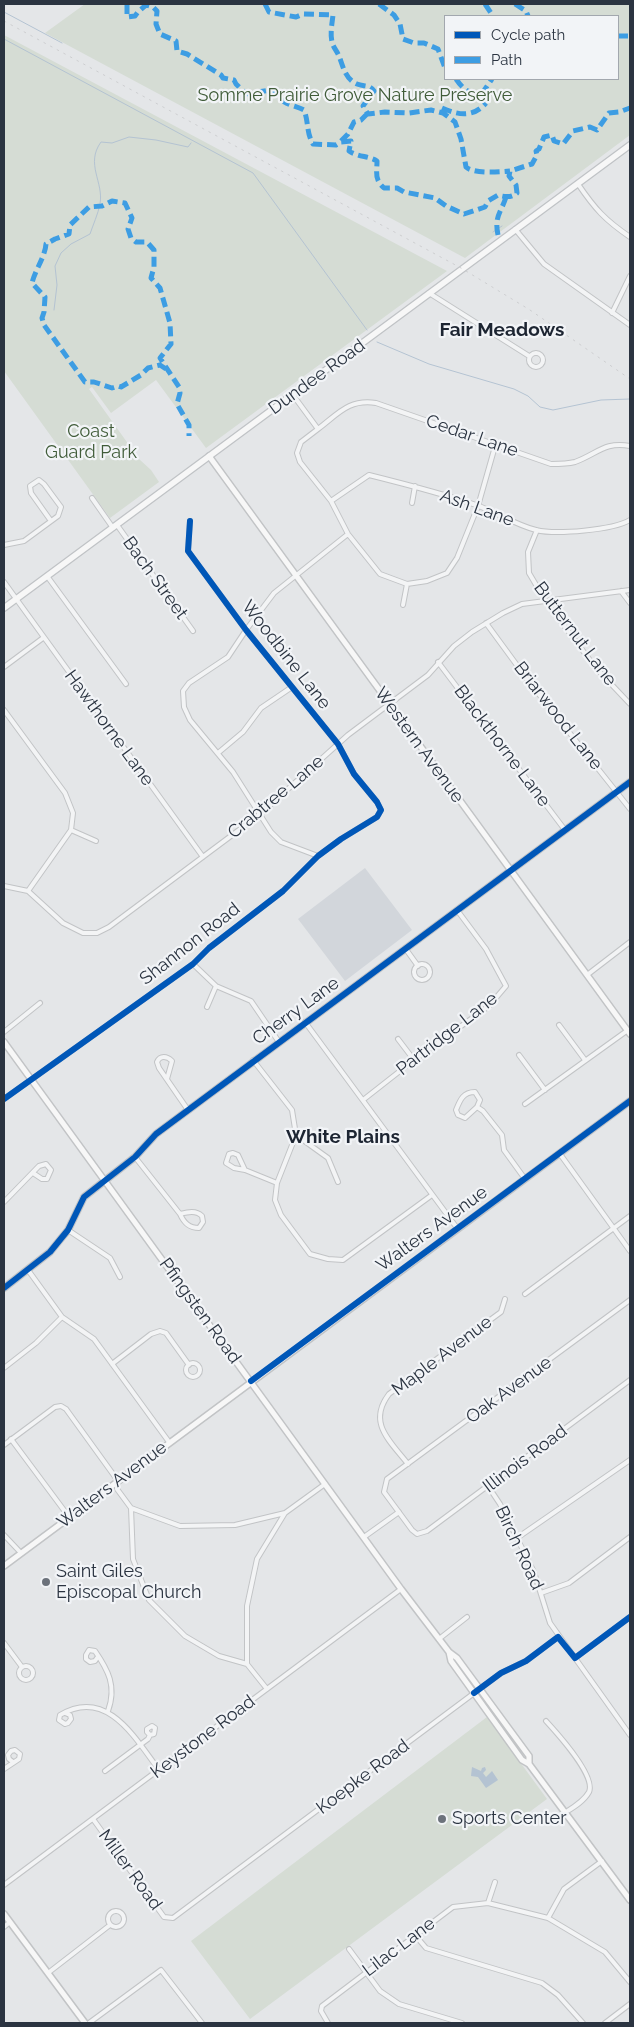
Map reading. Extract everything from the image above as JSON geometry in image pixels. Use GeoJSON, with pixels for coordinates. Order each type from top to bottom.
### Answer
{"type":"FeatureCollection","features":[{"type":"Feature","properties":{"kind":"main road","name":"Dundee Road"},"geometry":{"type":"LineString","coordinates":[[4,608],[630,145]]}},
{"type":"Feature","properties":{"kind":"street"},"geometry":{"type":"LineString","coordinates":[[578,184],[603,217],[630,237]]}},
{"type":"Feature","properties":{"kind":"street"},"geometry":{"type":"LineString","coordinates":[[515,229],[544,264],[630,326]]}},
{"type":"Feature","properties":{"kind":"street"},"geometry":{"type":"LineString","coordinates":[[612,313],[630,276]]}},
{"type":"Feature","properties":{"kind":"street"},"geometry":{"type":"LineString","coordinates":[[429,293],[529,356]]}},
{"type":"Feature","properties":{"kind":"street"},"geometry":{"type":"LineString","coordinates":[[532,353],[540,353],[543,359],[542,364],[538,367],[531,366],[528,361],[529,356],[532,353]]}},
{"type":"Feature","properties":{"kind":"street"},"geometry":{"type":"LineString","coordinates":[[293,395],[318,429],[301,442],[297,453],[300,462],[331,501],[348,534],[380,574],[407,584],[427,581],[447,573],[457,558],[478,506],[496,444]]}},
{"type":"Feature","properties":{"kind":"street","name":"Cedar Lane"},"geometry":{"type":"LineString","coordinates":[[318,429],[354,403],[366,402],[376,403],[551,464],[574,462],[602,448],[618,443],[630,446]]}},
{"type":"Feature","properties":{"kind":"street","name":"Western Avenue"},"geometry":{"type":"LineString","coordinates":[[209,456],[629,1032]]}},
{"type":"Feature","properties":{"kind":"street","name":"Ash Lane"},"geometry":{"type":"LineString","coordinates":[[331,501],[369,475],[415,486],[478,506],[537,530],[584,531],[621,526],[630,520]]}},
{"type":"Feature","properties":{"kind":"street"},"geometry":{"type":"LineString","coordinates":[[4,545],[24,541],[51,521],[60,514],[61,507],[44,484],[39,480],[35,481],[30,486],[31,493],[51,521]]}},
{"type":"Feature","properties":{"kind":"street"},"geometry":{"type":"LineString","coordinates":[[412,503],[415,486]]}},
{"type":"Feature","properties":{"kind":"street","name":"Bach Street"},"geometry":{"type":"LineString","coordinates":[[92,498],[193,631]]}},
{"type":"Feature","properties":{"kind":"street","name":"Woodbine Lane"},"geometry":{"type":"LineString","coordinates":[[190,522],[188,551],[246,630],[338,744],[354,774],[377,802]]}},
{"type":"Feature","properties":{"kind":"street","name":"Butternut Lane"},"geometry":{"type":"LineString","coordinates":[[537,530],[528,552],[529,573],[545,600],[595,667],[630,704]]}},
{"type":"Feature","properties":{"kind":"street"},"geometry":{"type":"LineString","coordinates":[[318,856],[281,842],[271,832],[233,772],[190,720],[184,707],[183,691],[188,683],[228,657],[274,593],[348,534]]}},
{"type":"Feature","properties":{"kind":"street"},"geometry":{"type":"LineString","coordinates":[[47,576],[126,684]]}},
{"type":"Feature","properties":{"kind":"street","name":"Hawthorne Lane"},"geometry":{"type":"LineString","coordinates":[[4,582],[15,600],[203,857]]}},
{"type":"Feature","properties":{"kind":"street"},"geometry":{"type":"LineString","coordinates":[[403,605],[407,584]]}},
{"type":"Feature","properties":{"kind":"street","name":"Crabtree Lane"},"geometry":{"type":"LineString","coordinates":[[4,886],[28,891],[63,922],[83,933],[97,933],[109,927],[259,815],[338,744],[428,675],[454,646],[486,623],[522,604],[630,590]]}},
{"type":"Feature","properties":{"kind":"street"},"geometry":{"type":"LineString","coordinates":[[621,591],[630,603]]}},
{"type":"Feature","properties":{"kind":"street","name":"Briarwood Lane"},"geometry":{"type":"LineString","coordinates":[[486,623],[530,683],[618,791],[630,809]]}},
{"type":"Feature","properties":{"kind":"street"},"geometry":{"type":"LineString","coordinates":[[4,667],[43,638]]}},
{"type":"Feature","properties":{"kind":"street","name":"Blackthorne Lane"},"geometry":{"type":"LineString","coordinates":[[438,662],[565,830]]}},
{"type":"Feature","properties":{"kind":"street"},"geometry":{"type":"LineString","coordinates":[[218,753],[243,732],[261,708],[292,686]]}},
{"type":"Feature","properties":{"kind":"street"},"geometry":{"type":"LineString","coordinates":[[4,710],[67,798],[73,813],[71,830],[28,891]]}},
{"type":"Feature","properties":{"kind":"street","name":"Cherry Lane"},"geometry":{"type":"LineString","coordinates":[[4,1288],[50,1252],[68,1230],[84,1198],[135,1157],[156,1134],[253,1060],[630,782]]}},
{"type":"Feature","properties":{"kind":"street","name":"Shannon Road"},"geometry":{"type":"LineString","coordinates":[[4,1100],[193,964],[208,948],[282,891],[318,856],[377,817],[380,810],[377,802]]}},
{"type":"Feature","properties":{"kind":"street"},"geometry":{"type":"LineString","coordinates":[[71,830],[96,841]]}},
{"type":"Feature","properties":{"kind":"street","name":"Partridge Lane"},"geometry":{"type":"LineString","coordinates":[[363,1100],[414,1060],[489,1006],[506,986],[486,949],[457,910]]}},
{"type":"Feature","properties":{"kind":"street"},"geometry":{"type":"LineString","coordinates":[[587,975],[630,942]]}},
{"type":"Feature","properties":{"kind":"street"},"geometry":{"type":"LineString","coordinates":[[405,948],[418,966]]}},
{"type":"Feature","properties":{"kind":"street"},"geometry":{"type":"LineString","coordinates":[[193,964],[216,986],[251,1001],[279,1042]]}},
{"type":"Feature","properties":{"kind":"street"},"geometry":{"type":"LineString","coordinates":[[425,965],[428,968],[430,974],[426,978],[419,979],[415,975],[415,970],[418,966],[425,965]]}},
{"type":"Feature","properties":{"kind":"street"},"geometry":{"type":"LineString","coordinates":[[207,1006],[216,986]]}},
{"type":"Feature","properties":{"kind":"street"},"geometry":{"type":"LineString","coordinates":[[4,1032],[40,1003]]}},
{"type":"Feature","properties":{"kind":"street"},"geometry":{"type":"LineString","coordinates":[[305,1022],[457,1228]]}},
{"type":"Feature","properties":{"kind":"street"},"geometry":{"type":"LineString","coordinates":[[559,1025],[585,1060]]}},
{"type":"Feature","properties":{"kind":"street"},"geometry":{"type":"LineString","coordinates":[[525,1104],[585,1060],[629,1032]]}},
{"type":"Feature","properties":{"kind":"street"},"geometry":{"type":"LineString","coordinates":[[398,1038],[414,1060]]}},
{"type":"Feature","properties":{"kind":"street","name":"Pfingsten Road"},"geometry":{"type":"LineString","coordinates":[[4,1042],[401,1589],[449,1652],[457,1658],[502,1718],[529,1756],[529,1764]]}},
{"type":"Feature","properties":{"kind":"street"},"geometry":{"type":"LineString","coordinates":[[519,1055],[545,1090]]}},
{"type":"Feature","properties":{"kind":"street"},"geometry":{"type":"LineString","coordinates":[[167,1079],[172,1061],[167,1057],[163,1057],[157,1062],[167,1079],[188,1110]]}},
{"type":"Feature","properties":{"kind":"street"},"geometry":{"type":"LineString","coordinates":[[253,1060],[292,1110],[296,1135],[277,1183],[275,1200],[281,1215],[310,1254],[328,1259],[343,1260],[432,1195]]}},
{"type":"Feature","properties":{"kind":"street"},"geometry":{"type":"LineString","coordinates":[[470,1092],[475,1092],[479,1095],[480,1100],[477,1107],[465,1118],[458,1115],[456,1110],[461,1098],[470,1092]]}},
{"type":"Feature","properties":{"kind":"street","name":"Walters Avenue"},"geometry":{"type":"LineString","coordinates":[[4,1566],[630,1101]]}},
{"type":"Feature","properties":{"kind":"street"},"geometry":{"type":"LineString","coordinates":[[477,1107],[502,1135],[504,1150],[525,1179]]}},
{"type":"Feature","properties":{"kind":"street"},"geometry":{"type":"LineString","coordinates":[[296,1135],[328,1158],[338,1182]]}},
{"type":"Feature","properties":{"kind":"street"},"geometry":{"type":"LineString","coordinates":[[245,1170],[238,1155],[234,1153],[229,1154],[226,1163],[277,1183]]}},
{"type":"Feature","properties":{"kind":"street"},"geometry":{"type":"LineString","coordinates":[[560,1154],[630,1251]]}},
{"type":"Feature","properties":{"kind":"street"},"geometry":{"type":"LineString","coordinates":[[135,1157],[180,1214],[183,1222],[192,1228],[199,1228],[203,1222],[202,1216],[199,1213],[188,1212],[180,1214]]}},
{"type":"Feature","properties":{"kind":"street"},"geometry":{"type":"LineString","coordinates":[[4,1202],[25,1178],[42,1165],[46,1164],[52,1170],[47,1179],[42,1179],[33,1173]]}},
{"type":"Feature","properties":{"kind":"street"},"geometry":{"type":"LineString","coordinates":[[525,1294],[630,1216]]}},
{"type":"Feature","properties":{"kind":"street"},"geometry":{"type":"LineString","coordinates":[[68,1230],[110,1258],[120,1277]]}},
{"type":"Feature","properties":{"kind":"street"},"geometry":{"type":"LineString","coordinates":[[28,1270],[62,1317],[94,1339],[169,1442]]}},
{"type":"Feature","properties":{"kind":"street","name":"Maple Avenue"},"geometry":{"type":"LineString","coordinates":[[408,1464],[382,1430],[379,1410],[383,1402],[389,1394],[501,1312],[505,1300]]}},
{"type":"Feature","properties":{"kind":"street","name":"Oak Avenue"},"geometry":{"type":"LineString","coordinates":[[399,1512],[384,1492],[387,1479],[630,1300]]}},
{"type":"Feature","properties":{"kind":"street"},"geometry":{"type":"LineString","coordinates":[[4,1368],[36,1343],[62,1317]]}},
{"type":"Feature","properties":{"kind":"street"},"geometry":{"type":"LineString","coordinates":[[112,1364],[152,1334],[160,1331],[166,1333],[189,1364]]}},
{"type":"Feature","properties":{"kind":"street","name":"Illinois Road"},"geometry":{"type":"LineString","coordinates":[[399,1512],[417,1534],[427,1531],[630,1380]]}},
{"type":"Feature","properties":{"kind":"street"},"geometry":{"type":"LineString","coordinates":[[4,1445],[56,1407],[60,1406],[66,1409],[118,1481],[118,1489],[131,1508],[133,1559],[149,1600],[185,1636],[219,1656],[247,1664],[267,1689]]}},
{"type":"Feature","properties":{"kind":"street"},"geometry":{"type":"LineString","coordinates":[[11,1439],[69,1517]]}},
{"type":"Feature","properties":{"kind":"street"},"geometry":{"type":"LineString","coordinates":[[517,1538],[630,1460]]}},
{"type":"Feature","properties":{"kind":"street"},"geometry":{"type":"LineString","coordinates":[[131,1508],[180,1526],[235,1525],[285,1513],[325,1484]]}},
{"type":"Feature","properties":{"kind":"street","name":"Birch Road"},"geometry":{"type":"LineString","coordinates":[[488,1486],[500,1504],[534,1572],[546,1615],[558,1637],[630,1734]]}},
{"type":"Feature","properties":{"kind":"street"},"geometry":{"type":"LineString","coordinates":[[364,1537],[399,1512]]}},
{"type":"Feature","properties":{"kind":"street"},"geometry":{"type":"LineString","coordinates":[[247,1664],[247,1606],[257,1559],[285,1513]]}},
{"type":"Feature","properties":{"kind":"street"},"geometry":{"type":"LineString","coordinates":[[4,1535],[21,1554]]}},
{"type":"Feature","properties":{"kind":"street"},"geometry":{"type":"LineString","coordinates":[[541,1593],[569,1583],[630,1537]]}},
{"type":"Feature","properties":{"kind":"street","name":"Keystone Road"},"geometry":{"type":"LineString","coordinates":[[4,1885],[401,1589]]}},
{"type":"Feature","properties":{"kind":"street"},"geometry":{"type":"LineString","coordinates":[[439,1639],[467,1617]]}},
{"type":"Feature","properties":{"kind":"street"},"geometry":{"type":"LineString","coordinates":[[575,1658],[630,1618]]}},
{"type":"Feature","properties":{"kind":"street","name":"Koepke Road"},"geometry":{"type":"LineString","coordinates":[[170,1919],[176,1917],[221,1884],[480,1688],[501,1673],[526,1661],[558,1637]]}},
{"type":"Feature","properties":{"kind":"street"},"geometry":{"type":"LineString","coordinates":[[4,1643],[22,1667]]}},
{"type":"Feature","properties":{"kind":"street","name":"Pfingsten Road"},"geometry":{"type":"LineString","coordinates":[[449,1652],[451,1661],[522,1760],[529,1764],[630,1900]]}},
{"type":"Feature","properties":{"kind":"street"},"geometry":{"type":"LineString","coordinates":[[98,1658],[107,1668],[111,1680],[112,1692],[108,1712]]}},
{"type":"Feature","properties":{"kind":"street"},"geometry":{"type":"LineString","coordinates":[[65,1713],[79,1707],[108,1712],[129,1729],[159,1770]]}},
{"type":"Feature","properties":{"kind":"street"},"geometry":{"type":"LineString","coordinates":[[496,1723],[502,1718]]}},
{"type":"Feature","properties":{"kind":"street"},"geometry":{"type":"LineString","coordinates":[[546,1721],[586,1771],[590,1781],[589,1791],[581,1801],[566,1812]]}},
{"type":"Feature","properties":{"kind":"street"},"geometry":{"type":"LineString","coordinates":[[105,1771],[148,1739],[150,1735]]}},
{"type":"Feature","properties":{"kind":"street"},"geometry":{"type":"LineString","coordinates":[[4,1769],[13,1762]]}},
{"type":"Feature","properties":{"kind":"street","name":"Miller Road"},"geometry":{"type":"LineString","coordinates":[[93,1819],[164,1917],[170,1919]]}},
{"type":"Feature","properties":{"kind":"street"},"geometry":{"type":"LineString","coordinates":[[548,1918],[564,1889],[602,1861]]}},
{"type":"Feature","properties":{"kind":"street"},"geometry":{"type":"LineString","coordinates":[[495,1882],[488,1902],[548,1918],[605,1952],[630,1982]]}},
{"type":"Feature","properties":{"kind":"street","name":"Lilac Lane"},"geometry":{"type":"LineString","coordinates":[[328,2023],[321,2011],[322,2006],[366,1972],[453,1908],[488,1902]]}},
{"type":"Feature","properties":{"kind":"street"},"geometry":{"type":"LineString","coordinates":[[115,1911],[121,1913],[124,1918],[121,1924],[116,1927],[110,1925],[108,1919],[110,1914],[115,1911]]}},
{"type":"Feature","properties":{"kind":"street"},"geometry":{"type":"LineString","coordinates":[[4,1914],[85,2023]]}},
{"type":"Feature","properties":{"kind":"street"},"geometry":{"type":"LineString","coordinates":[[4,1927],[10,1922]]}},
{"type":"Feature","properties":{"kind":"street"},"geometry":{"type":"LineString","coordinates":[[48,1973],[110,1925]]}},
{"type":"Feature","properties":{"kind":"street"},"geometry":{"type":"LineString","coordinates":[[415,1935],[426,1948],[542,1983],[558,1995],[583,2023]]}},
{"type":"Feature","properties":{"kind":"street"},"geometry":{"type":"LineString","coordinates":[[349,1949],[380,1991],[399,2004],[462,2023]]}},
{"type":"Feature","properties":{"kind":"street"},"geometry":{"type":"LineString","coordinates":[[89,2023],[161,1970],[202,2023]]}},
{"type":"Feature","properties":{"kind":"street"},"geometry":{"type":"LineString","coordinates":[[605,2023],[630,2004]]}},
{"type":"Feature","properties":{"kind":"shaded area"},"geometry":{"type":"Polygon","coordinates":[[[365,868],[412,930],[345,981],[298,919],[365,868]]]}},
{"type":"Feature","properties":{"kind":"green space","name":"Somme Prairie Grove Nature Preserve"},"geometry":{"type":"Polygon","coordinates":[[[85,4],[630,4],[630,135],[465,258],[45,33],[85,4]]]}},
{"type":"Feature","properties":{"kind":"green space","name":"Coast Guard Park"},"geometry":{"type":"Polygon","coordinates":[[[4,35],[447,271],[206,448],[156,380],[111,413],[92,387],[89,389],[139,459],[151,470],[159,482],[110,518],[4,371],[4,35]]]}},
{"type":"Feature","properties":{"kind":"green space"},"geometry":{"type":"Polygon","coordinates":[[[487,1717],[547,1799],[250,2019],[191,1941],[487,1717]]]}},
{"type":"Feature","properties":{"kind":"water"},"geometry":{"type":"Polygon","coordinates":[[[472,1767],[481,1771],[485,1767],[486,1770],[483,1773],[486,1777],[492,1771],[498,1780],[486,1788],[478,1777],[471,1776],[472,1767]]]}},
{"type":"Feature","properties":{"kind":"waterway"},"geometry":{"type":"LineString","coordinates":[[4,12],[62,43]]}},
{"type":"Feature","properties":{"kind":"waterway"},"geometry":{"type":"LineString","coordinates":[[4,39],[253,173],[367,330]]}},
{"type":"Feature","properties":{"kind":"waterway"},"geometry":{"type":"LineString","coordinates":[[54,310],[57,285],[55,266],[61,253],[71,244],[90,234],[99,208],[101,196],[95,158],[101,142],[112,143],[129,137],[156,140],[188,147],[191,143]]}},
{"type":"Feature","properties":{"kind":"waterway"},"geometry":{"type":"LineString","coordinates":[[493,232],[502,226]]}},
{"type":"Feature","properties":{"kind":"waterway"},"geometry":{"type":"LineString","coordinates":[[377,342],[429,364],[514,389],[528,396],[540,407],[553,410],[601,400],[630,399]]}},
{"type":"Feature","properties":{"kind":"railway"},"geometry":{"type":"LineString","coordinates":[[4,21],[461,268],[530,310],[630,379]]}},
{"type":"Feature","properties":{"kind":"marked path"},"geometry":{"type":"LineString","coordinates":[[127,4],[127,17],[135,16],[146,5],[153,7],[157,11],[156,24],[160,34],[176,41],[177,51],[187,54],[223,78],[234,80],[246,94],[270,90],[279,93],[285,102],[304,110],[309,135],[313,144],[336,145],[341,142],[351,141],[349,151],[377,161],[377,179],[384,188],[397,188],[404,192],[435,198],[446,206],[464,214],[485,207],[488,201],[498,195],[508,197],[517,193],[516,185],[509,176],[510,171],[532,164],[537,155],[536,151],[539,149],[544,137],[552,135],[554,141],[563,144],[573,131],[590,127],[597,130],[609,113],[630,108]]}},
{"type":"Feature","properties":{"kind":"marked path"},"geometry":{"type":"LineString","coordinates":[[265,4],[269,12],[296,17],[303,14],[333,15],[332,42],[345,72],[353,82],[368,86],[374,91],[363,106],[368,114],[385,112],[409,113],[431,110],[443,113],[455,122],[461,139],[466,167],[480,172],[510,171]]}},
{"type":"Feature","properties":{"kind":"marked path"},"geometry":{"type":"LineString","coordinates":[[379,4],[394,15],[400,24],[403,39],[414,43],[424,43],[438,49],[444,65]]}},
{"type":"Feature","properties":{"kind":"marked path"},"geometry":{"type":"LineString","coordinates":[[485,4],[492,15]]}},
{"type":"Feature","properties":{"kind":"marked path"},"geometry":{"type":"LineString","coordinates":[[515,4],[526,11],[528,15]]}},
{"type":"Feature","properties":{"kind":"marked path"},"geometry":{"type":"LineString","coordinates":[[619,36],[630,36]]}},
{"type":"Feature","properties":{"kind":"marked path"},"geometry":{"type":"LineString","coordinates":[[457,80],[464,89],[474,93],[483,92],[491,80]]}},
{"type":"Feature","properties":{"kind":"marked path"},"geometry":{"type":"LineString","coordinates":[[442,108],[465,114],[476,111],[486,103]]}},
{"type":"Feature","properties":{"kind":"marked path"},"geometry":{"type":"LineString","coordinates":[[341,141],[348,134],[354,122],[361,120],[367,114]]}},
{"type":"Feature","properties":{"kind":"marked path"},"geometry":{"type":"LineString","coordinates":[[498,235],[497,219],[506,197]]}},
{"type":"Feature","properties":{"kind":"marked path"},"geometry":{"type":"LineString","coordinates":[[166,369],[160,365],[148,368],[141,375],[121,387],[112,388],[94,382],[85,382],[44,325],[42,318],[45,297],[32,283],[46,244],[69,234],[70,225],[89,207],[102,206],[112,201],[125,203],[132,218],[128,229],[131,238],[136,242],[147,242],[154,250],[154,267],[151,278],[160,288],[170,323],[171,344],[160,358],[179,387],[180,393],[177,404],[189,425],[189,436]]}},
{"type":"Feature","properties":{"kind":"cycle path"},"geometry":{"type":"LineString","coordinates":[[4,1099],[193,964],[209,948],[283,891],[318,856],[377,817],[381,810],[377,802],[354,774],[338,744],[246,630],[188,551],[190,521]]}},
{"type":"Feature","properties":{"kind":"cycle path"},"geometry":{"type":"LineString","coordinates":[[4,1288],[50,1252],[68,1230],[84,1197],[135,1157],[156,1134],[630,782]]}},
{"type":"Feature","properties":{"kind":"cycle path"},"geometry":{"type":"LineString","coordinates":[[251,1381],[630,1101]]}},
{"type":"Feature","properties":{"kind":"cycle path"},"geometry":{"type":"LineString","coordinates":[[474,1693],[501,1673],[526,1661],[558,1637],[575,1658],[630,1617]]}},
{"type":"Feature","properties":{"kind":"place","name":"Saint Giles Episcopal Church"},"geometry":{"type":"Point","coordinates":[46,1582]}},
{"type":"Feature","properties":{"kind":"place","name":"Sports Center"},"geometry":{"type":"Point","coordinates":[442,1819]}},
{"type":"Feature","properties":{"kind":"district","name":"Fair Meadows"},"geometry":{"type":"Point","coordinates":[502,330]}},
{"type":"Feature","properties":{"kind":"district","name":"White Plains"},"geometry":{"type":"Point","coordinates":[343,1137]}}]}
